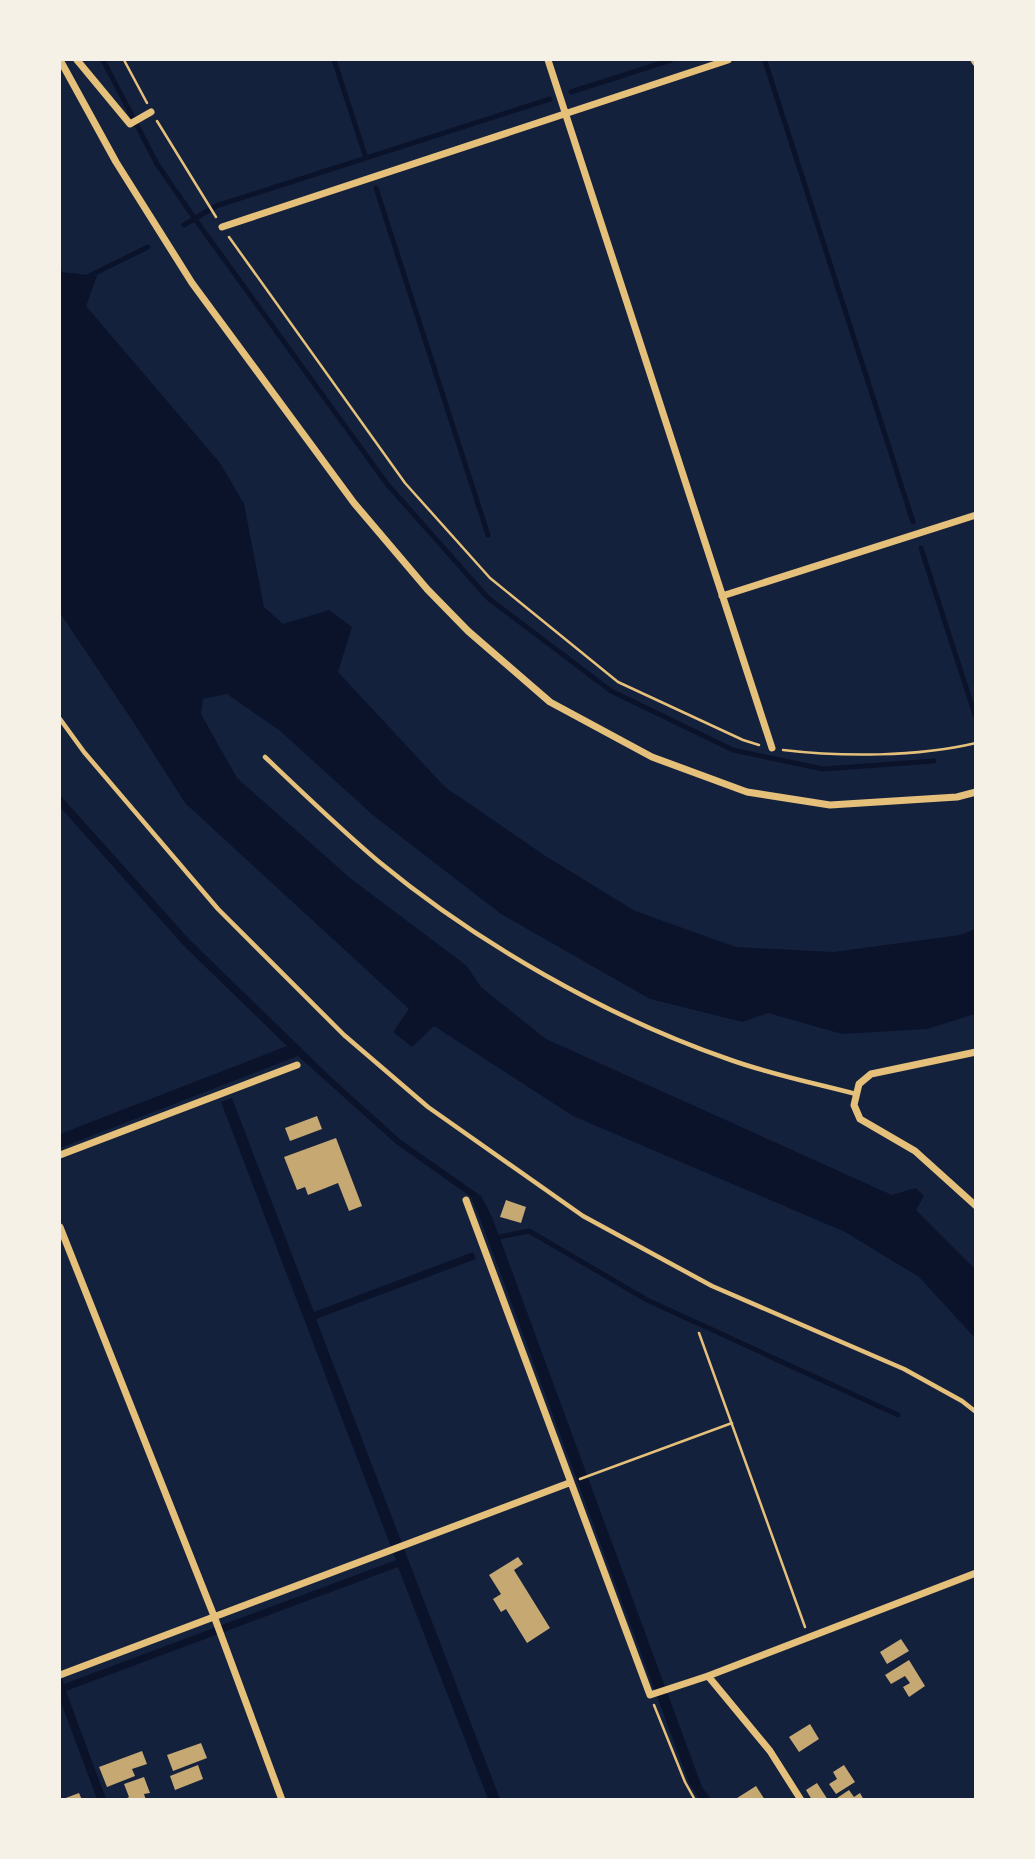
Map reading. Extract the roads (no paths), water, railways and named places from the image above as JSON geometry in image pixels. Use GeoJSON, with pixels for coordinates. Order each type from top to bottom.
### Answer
{"type":"FeatureCollection","features":[{"type":"Feature","properties":{"kind":"street"},"geometry":{"type":"LineString","coordinates":[[60,60],[116,162],[192,283],[354,503],[427,589],[468,631],[550,702],[652,757],[747,792],[830,805],[957,797],[975,792]]}},
{"type":"Feature","properties":{"kind":"street"},"geometry":{"type":"LineString","coordinates":[[77,60],[130,124],[151,112]]}},
{"type":"Feature","properties":{"kind":"street"},"geometry":{"type":"LineString","coordinates":[[548,60],[772,748]]}},
{"type":"Feature","properties":{"kind":"street"},"geometry":{"type":"LineString","coordinates":[[222,227],[728,60]]}},
{"type":"Feature","properties":{"kind":"street"},"geometry":{"type":"LineString","coordinates":[[722,596],[975,515]]}},
{"type":"Feature","properties":{"kind":"street"},"geometry":{"type":"LineString","coordinates":[[975,1052],[871,1074],[859,1084],[854,1105],[860,1119],[915,1151],[975,1206]]}},
{"type":"Feature","properties":{"kind":"street"},"geometry":{"type":"LineString","coordinates":[[60,1154],[297,1065]]}},
{"type":"Feature","properties":{"kind":"street"},"geometry":{"type":"LineString","coordinates":[[466,1200],[650,1695],[708,1676],[975,1573]]}},
{"type":"Feature","properties":{"kind":"street"},"geometry":{"type":"LineString","coordinates":[[60,1227],[214,1616],[282,1800]]}},
{"type":"Feature","properties":{"kind":"street"},"geometry":{"type":"LineString","coordinates":[[62,1675],[569,1483]]}},
{"type":"Feature","properties":{"kind":"street"},"geometry":{"type":"LineString","coordinates":[[708,1676],[770,1751],[801,1800]]}},
{"type":"Feature","properties":{"kind":"lane"},"geometry":{"type":"LineString","coordinates":[[60,719],[84,752],[218,909],[344,1035],[428,1107],[583,1216],[712,1286],[904,1369],[962,1401],[975,1412]]}},
{"type":"Feature","properties":{"kind":"lane"},"geometry":{"type":"LineString","coordinates":[[265,757],[390,870],[473,932],[573,990],[657,1031],[729,1060],[857,1094]]}},
{"type":"Feature","properties":{"kind":"water"},"geometry":{"type":"Polygon","coordinates":[[[60,266],[62,272],[97,276],[86,306],[220,463],[244,504],[264,607],[283,624],[329,610],[352,627],[338,672],[445,787],[547,857],[635,911],[736,947],[833,952],[960,935],[975,929],[975,1014],[927,1029],[842,1034],[768,1013],[742,1022],[650,999],[501,914],[374,816],[280,731],[227,694],[203,699],[201,714],[237,778],[350,878],[467,966],[481,987],[546,1039],[892,1195],[916,1188],[924,1196],[916,1210],[975,1269],[975,1338],[919,1277],[845,1232],[573,1116],[434,1026],[412,1047],[393,1032],[409,1009],[185,803],[60,613],[60,266]]]}},
{"type":"Feature","properties":{"kind":"water"},"geometry":{"type":"Polygon","coordinates":[[[60,795],[189,939],[333,1079],[401,1140],[481,1196],[492,1217],[702,1787],[711,1799],[699,1799],[689,1783],[471,1197],[395,1143],[298,1056],[60,1148],[60,1134],[287,1046],[184,946],[60,807],[60,795]]]}},
{"type":"Feature","properties":{"kind":"water"},"geometry":{"type":"Polygon","coordinates":[[[232,1098],[314,1312],[473,1252],[476,1259],[316,1319],[500,1799],[488,1799],[398,1567],[66,1691],[106,1799],[97,1799],[60,1700],[60,1675],[64,1684],[396,1560],[221,1102],[232,1098]]]}},
{"type":"Feature","properties":{"kind":"waterway"},"geometry":{"type":"LineString","coordinates":[[103,60],[157,164],[195,219],[387,484],[488,598],[611,691],[733,750],[823,769],[934,761]]}},
{"type":"Feature","properties":{"kind":"waterway"},"geometry":{"type":"LineString","coordinates":[[334,60],[366,158]]}},
{"type":"Feature","properties":{"kind":"waterway"},"geometry":{"type":"LineString","coordinates":[[571,92],[671,60]]}},
{"type":"Feature","properties":{"kind":"waterway"},"geometry":{"type":"LineString","coordinates":[[765,61],[913,522]]}},
{"type":"Feature","properties":{"kind":"waterway"},"geometry":{"type":"LineString","coordinates":[[184,225],[216,206],[550,99]]}},
{"type":"Feature","properties":{"kind":"waterway"},"geometry":{"type":"LineString","coordinates":[[376,188],[488,535]]}},
{"type":"Feature","properties":{"kind":"waterway"},"geometry":{"type":"LineString","coordinates":[[85,278],[148,247]]}},
{"type":"Feature","properties":{"kind":"waterway"},"geometry":{"type":"LineString","coordinates":[[921,548],[976,718]]}},
{"type":"Feature","properties":{"kind":"waterway"},"geometry":{"type":"LineString","coordinates":[[494,1238],[529,1231],[647,1300],[898,1415]]}}]}
